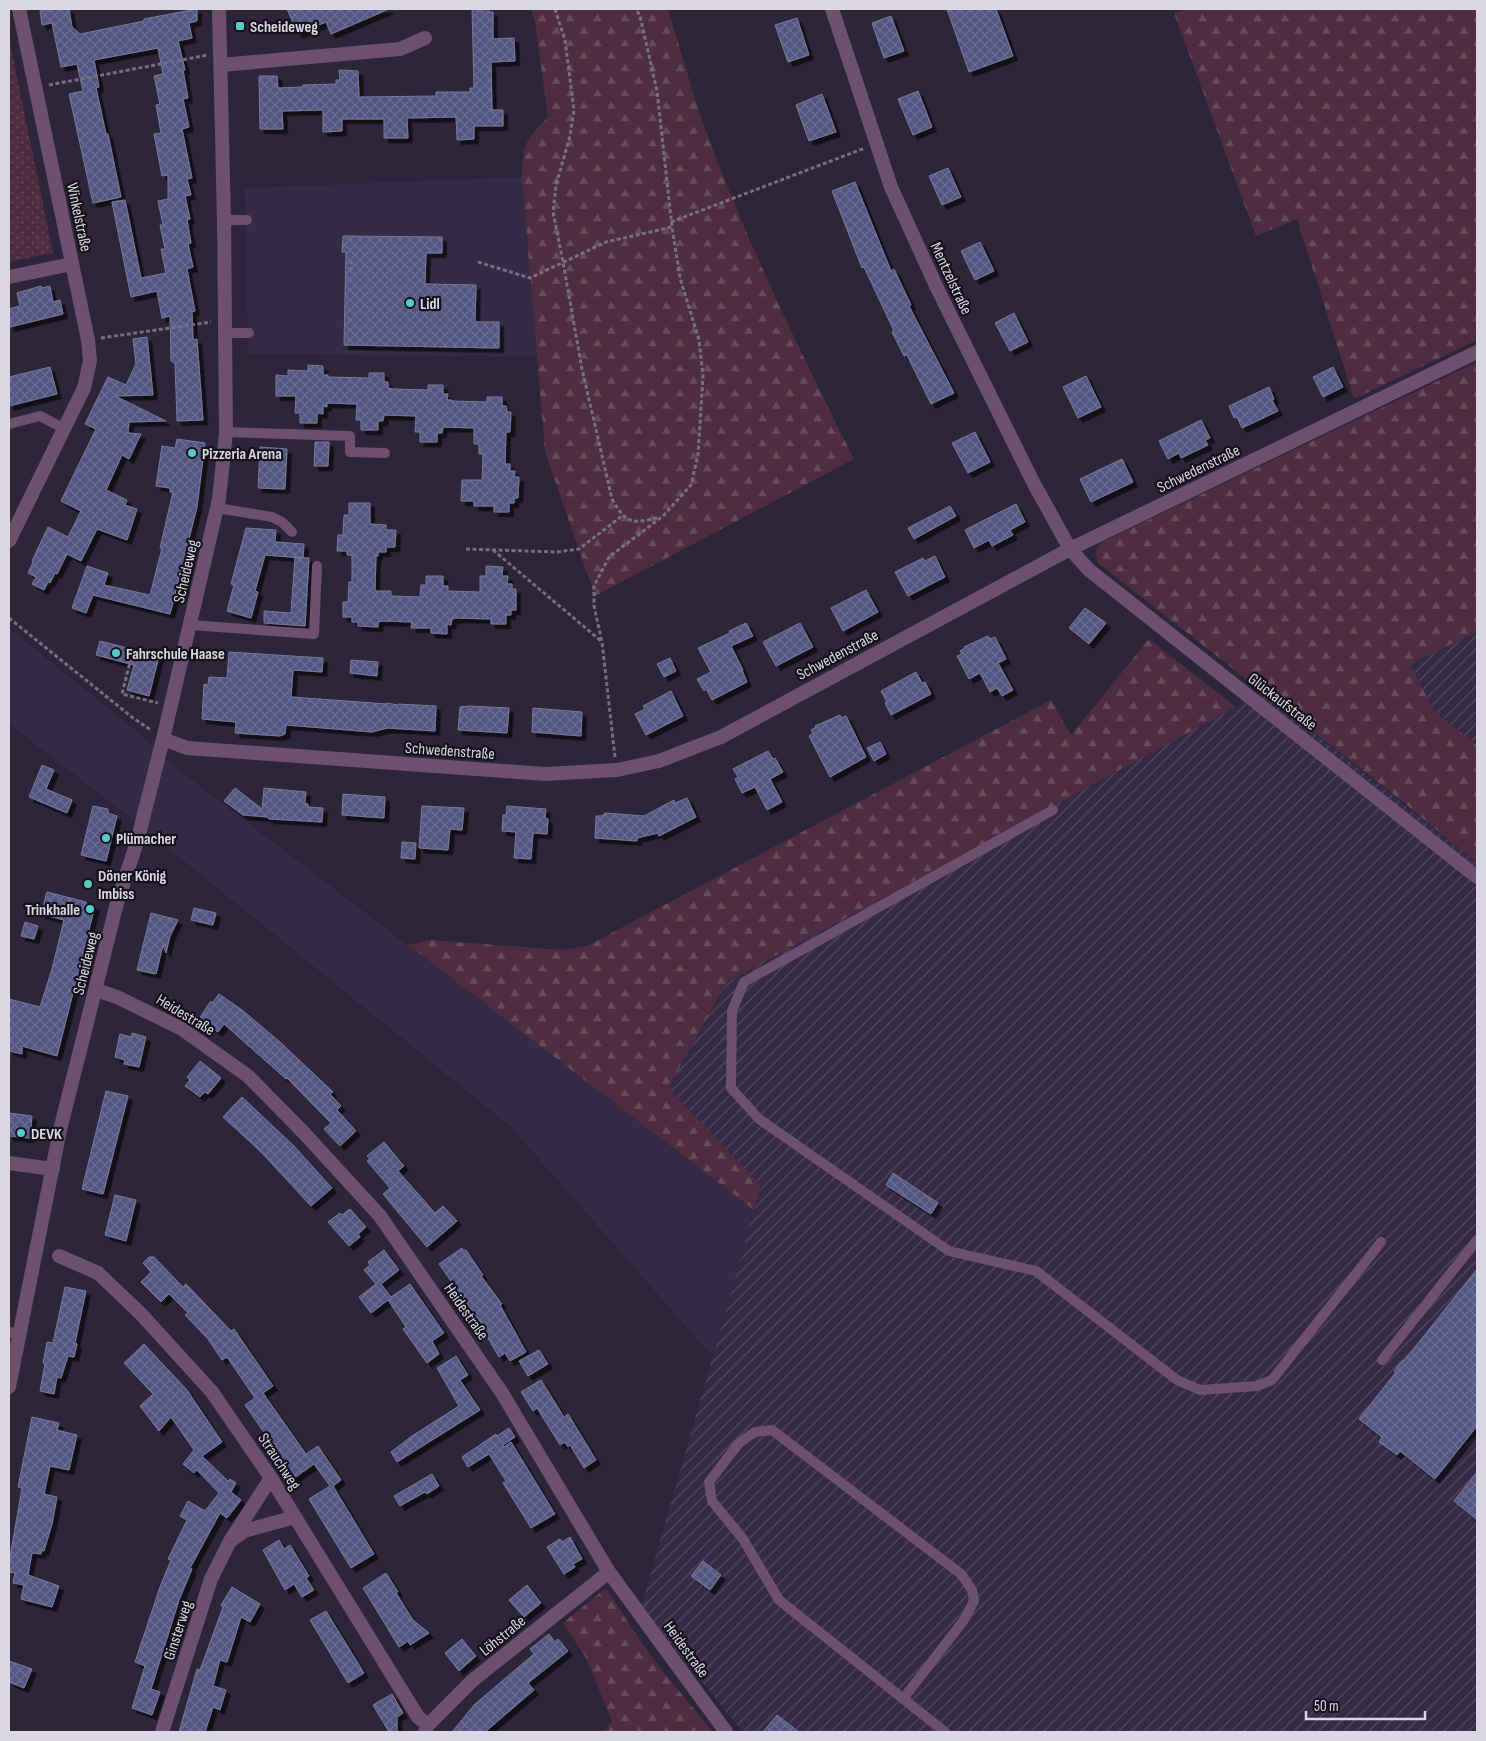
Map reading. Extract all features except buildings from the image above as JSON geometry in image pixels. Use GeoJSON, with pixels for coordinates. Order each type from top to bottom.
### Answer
{"type":"FeatureCollection","features":[{"type":"Feature","properties":{"kind":"street","name":"Winkelstraße"},"geometry":{"type":"LineString","coordinates":[[9,541],[84,388],[90,360],[88,340],[19,9]]}},
{"type":"Feature","properties":{"kind":"street","name":"Scheideweg"},"geometry":{"type":"LineString","coordinates":[[9,1387],[14,1333],[53,1169],[60,1130],[117,904],[141,826],[164,739],[217,508],[226,432],[224,220],[219,9]]}},
{"type":"Feature","properties":{"kind":"street","name":"Mentzelstraße"},"geometry":{"type":"LineString","coordinates":[[832,9],[891,187],[937,288],[1033,482],[1070,549]]}},
{"type":"Feature","properties":{"kind":"street"},"geometry":{"type":"LineString","coordinates":[[221,59],[400,49],[425,38]]}},
{"type":"Feature","properties":{"kind":"street"},"geometry":{"type":"LineString","coordinates":[[9,277],[72,264]]}},
{"type":"Feature","properties":{"kind":"street","name":"Schwedenstraße"},"geometry":{"type":"LineString","coordinates":[[164,739],[187,748],[535,774],[616,770],[659,761],[721,737],[1070,549],[1477,352]]}},
{"type":"Feature","properties":{"kind":"street","name":"Glückaufstraße"},"geometry":{"type":"LineString","coordinates":[[1070,549],[1089,570],[1477,877]]}},
{"type":"Feature","properties":{"kind":"street","name":"Heidestraße"},"geometry":{"type":"LineString","coordinates":[[96,990],[117,997],[182,1029],[248,1076],[304,1133],[380,1216],[502,1393],[609,1572],[726,1732]]}},
{"type":"Feature","properties":{"kind":"street"},"geometry":{"type":"LineString","coordinates":[[9,1163],[53,1169]]}},
{"type":"Feature","properties":{"kind":"street","name":"Strauchweg"},"geometry":{"type":"LineString","coordinates":[[59,1256],[98,1273],[141,1314],[212,1392],[271,1478],[426,1729]]}},
{"type":"Feature","properties":{"kind":"street","name":"Ginsterweg"},"geometry":{"type":"LineString","coordinates":[[162,1732],[212,1579],[230,1540],[271,1478]]}},
{"type":"Feature","properties":{"kind":"street"},"geometry":{"type":"LineString","coordinates":[[230,1540],[244,1531],[295,1517]]}},
{"type":"Feature","properties":{"kind":"street","name":"Löhstraße"},"geometry":{"type":"LineString","coordinates":[[426,1729],[473,1680],[609,1572]]}},
{"type":"Feature","properties":{"kind":"lane"},"geometry":{"type":"LineString","coordinates":[[224,220],[247,220]]}},
{"type":"Feature","properties":{"kind":"lane"},"geometry":{"type":"LineString","coordinates":[[225,326],[249,333]]}},
{"type":"Feature","properties":{"kind":"lane"},"geometry":{"type":"LineString","coordinates":[[9,424],[40,416],[63,428]]}},
{"type":"Feature","properties":{"kind":"lane"},"geometry":{"type":"LineString","coordinates":[[226,432],[350,436],[350,452],[384,453]]}},
{"type":"Feature","properties":{"kind":"lane"},"geometry":{"type":"LineString","coordinates":[[217,508],[272,517],[282,522],[292,532]]}},
{"type":"Feature","properties":{"kind":"lane"},"geometry":{"type":"LineString","coordinates":[[190,625],[314,634],[318,566]]}},
{"type":"Feature","properties":{"kind":"lane"},"geometry":{"type":"LineString","coordinates":[[1053,810],[744,982],[732,1011],[731,1088],[759,1119],[949,1251],[1036,1271],[1178,1380],[1200,1390],[1257,1386],[1272,1380],[1381,1242]]}},
{"type":"Feature","properties":{"kind":"lane"},"geometry":{"type":"LineString","coordinates":[[1382,1360],[1477,1240]]}},
{"type":"Feature","properties":{"kind":"lane"},"geometry":{"type":"LineString","coordinates":[[903,1699],[964,1620],[974,1601],[972,1590],[961,1574],[772,1430],[755,1432],[738,1443],[709,1482],[712,1501],[743,1539],[779,1600],[903,1699],[945,1732]]}},
{"type":"Feature","properties":{"kind":"path"},"geometry":{"type":"LineString","coordinates":[[555,9],[565,40],[574,110],[570,136],[556,185],[553,212],[582,369],[612,499],[622,516],[638,522],[662,516]]}},
{"type":"Feature","properties":{"kind":"path"},"geometry":{"type":"LineString","coordinates":[[616,770],[602,642],[594,606],[594,586],[609,557],[662,516],[691,485],[698,455],[703,376],[699,340],[680,278],[671,222],[657,91],[640,16],[636,9]]}},
{"type":"Feature","properties":{"kind":"path"},"geometry":{"type":"LineString","coordinates":[[35,88],[221,59]]}},
{"type":"Feature","properties":{"kind":"path"},"geometry":{"type":"LineString","coordinates":[[671,222],[877,144]]}},
{"type":"Feature","properties":{"kind":"path"},"geometry":{"type":"LineString","coordinates":[[478,262],[530,278],[606,242],[672,227]]}},
{"type":"Feature","properties":{"kind":"path"},"geometry":{"type":"LineString","coordinates":[[351,271],[352,261]]}},
{"type":"Feature","properties":{"kind":"path"},"geometry":{"type":"LineString","coordinates":[[88,340],[225,326]]}},
{"type":"Feature","properties":{"kind":"path"},"geometry":{"type":"LineString","coordinates":[[466,549],[557,552],[579,549],[622,516]]}},
{"type":"Feature","properties":{"kind":"path"},"geometry":{"type":"LineString","coordinates":[[493,549],[602,642]]}},
{"type":"Feature","properties":{"kind":"path"},"geometry":{"type":"LineString","coordinates":[[9,618],[133,718],[164,739]]}},
{"type":"Feature","properties":{"kind":"path"},"geometry":{"type":"LineString","coordinates":[[126,661],[130,662],[122,694],[171,705]]}},
{"type":"Feature","properties":{"kind":"shaded area"},"geometry":{"type":"Polygon","coordinates":[[[522,177],[537,357],[248,354],[245,188],[522,177]]]}},
{"type":"Feature","properties":{"kind":"shaded area"},"geometry":{"type":"Polygon","coordinates":[[[9,628],[140,734],[171,764],[754,1210],[712,1356],[510,1126],[141,826],[9,724],[9,628]]]}},
{"type":"Feature","properties":{"kind":"shaded area"},"geometry":{"type":"Polygon","coordinates":[[[1477,632],[1477,745],[1434,711],[1410,664],[1477,632]]]}},
{"type":"Feature","properties":{"kind":"shaded area"},"geometry":{"type":"Polygon","coordinates":[[[1263,692],[1477,863],[1477,1732],[743,1732],[641,1608],[761,1186],[668,1088],[727,982],[1263,692]]]}},
{"type":"Feature","properties":{"kind":"green space"},"geometry":{"type":"Polygon","coordinates":[[[531,9],[668,9],[701,117],[717,161],[753,248],[792,333],[854,459],[595,596],[545,452],[522,177],[523,156],[527,143],[548,117],[535,23],[531,9]]]}},
{"type":"Feature","properties":{"kind":"green space"},"geometry":{"type":"Polygon","coordinates":[[[1187,9],[1477,9],[1477,340],[1354,399],[1297,219],[1256,236],[1174,13],[1187,9]]]}},
{"type":"Feature","properties":{"kind":"green space"},"geometry":{"type":"Polygon","coordinates":[[[9,38],[53,253],[9,262],[9,38]]]}},
{"type":"Feature","properties":{"kind":"green space"},"geometry":{"type":"Polygon","coordinates":[[[1477,362],[1477,632],[1410,664],[1434,711],[1477,745],[1477,863],[1398,798],[1098,563],[1096,554],[1102,542],[1477,362]]]}},
{"type":"Feature","properties":{"kind":"green space"},"geometry":{"type":"Polygon","coordinates":[[[1149,639],[1236,707],[727,982],[668,1088],[761,1185],[754,1210],[408,945],[430,940],[563,950],[587,946],[1051,700],[1071,735],[1149,639]]]}},
{"type":"Feature","properties":{"kind":"green space"},"geometry":{"type":"Polygon","coordinates":[[[607,1590],[664,1673],[713,1732],[603,1732],[612,1721],[586,1658],[563,1623],[602,1591],[607,1590]]]}},
{"type":"Feature","properties":{"kind":"place","name":"Scheideweg"},"geometry":{"type":"Point","coordinates":[240,26]}},
{"type":"Feature","properties":{"kind":"place","name":"Lidl"},"geometry":{"type":"Point","coordinates":[410,303]}},
{"type":"Feature","properties":{"kind":"place","name":"Pizzeria Arena"},"geometry":{"type":"Point","coordinates":[192,453]}},
{"type":"Feature","properties":{"kind":"place","name":"Fahrschule Haase"},"geometry":{"type":"Point","coordinates":[116,653]}},
{"type":"Feature","properties":{"kind":"place","name":"Plümacher"},"geometry":{"type":"Point","coordinates":[106,838]}},
{"type":"Feature","properties":{"kind":"place","name":"Döner König Imbiss"},"geometry":{"type":"Point","coordinates":[88,884]}},
{"type":"Feature","properties":{"kind":"place","name":"Trinkhalle"},"geometry":{"type":"Point","coordinates":[90,909]}},
{"type":"Feature","properties":{"kind":"place","name":"DEVK"},"geometry":{"type":"Point","coordinates":[21,1133]}}]}
